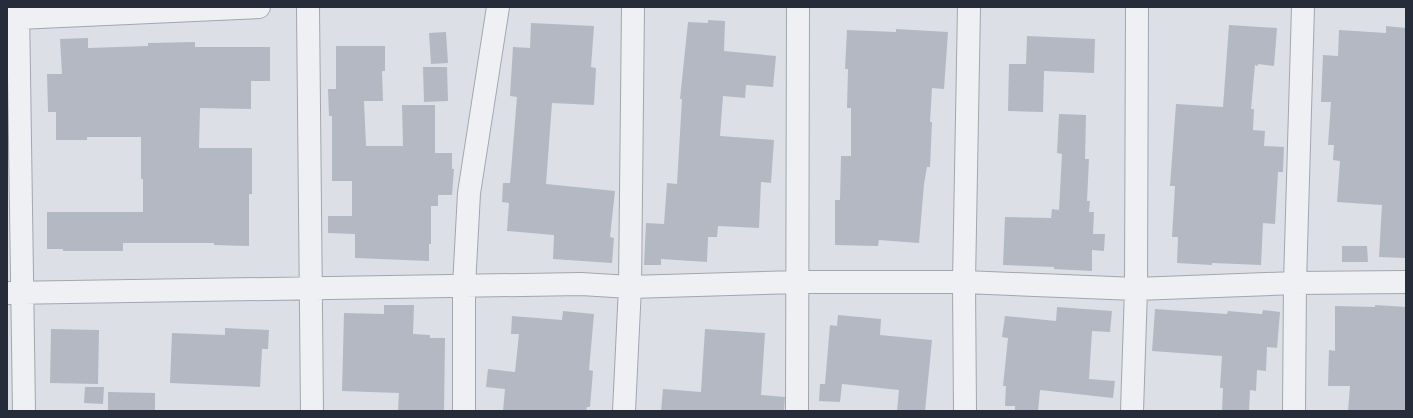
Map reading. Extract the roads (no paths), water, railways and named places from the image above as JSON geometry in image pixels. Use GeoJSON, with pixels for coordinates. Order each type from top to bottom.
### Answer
{"type":"FeatureCollection","features":[{"type":"Feature","properties":{"kind":"street"},"geometry":{"type":"LineString","coordinates":[[24,411],[15,293],[18,13],[259,7]]}},
{"type":"Feature","properties":{"kind":"street"},"geometry":{"type":"LineString","coordinates":[[308,7],[312,411]]}},
{"type":"Feature","properties":{"kind":"street"},"geometry":{"type":"LineString","coordinates":[[464,411],[464,286],[469,192],[498,7]]}},
{"type":"Feature","properties":{"kind":"street"},"geometry":{"type":"LineString","coordinates":[[624,411],[630,287],[633,7]]}},
{"type":"Feature","properties":{"kind":"street"},"geometry":{"type":"LineString","coordinates":[[797,411],[798,7]]}},
{"type":"Feature","properties":{"kind":"street"},"geometry":{"type":"LineString","coordinates":[[965,411],[964,282],[969,7]]}},
{"type":"Feature","properties":{"kind":"street"},"geometry":{"type":"LineString","coordinates":[[1132,411],[1136,289],[1137,7]]}},
{"type":"Feature","properties":{"kind":"street"},"geometry":{"type":"LineString","coordinates":[[1294,411],[1294,283],[1303,7]]}},
{"type":"Feature","properties":{"kind":"street"},"geometry":{"type":"LineString","coordinates":[[15,293],[581,284],[630,287],[798,282],[964,282],[1136,289],[1294,283],[1406,282]]}}]}
